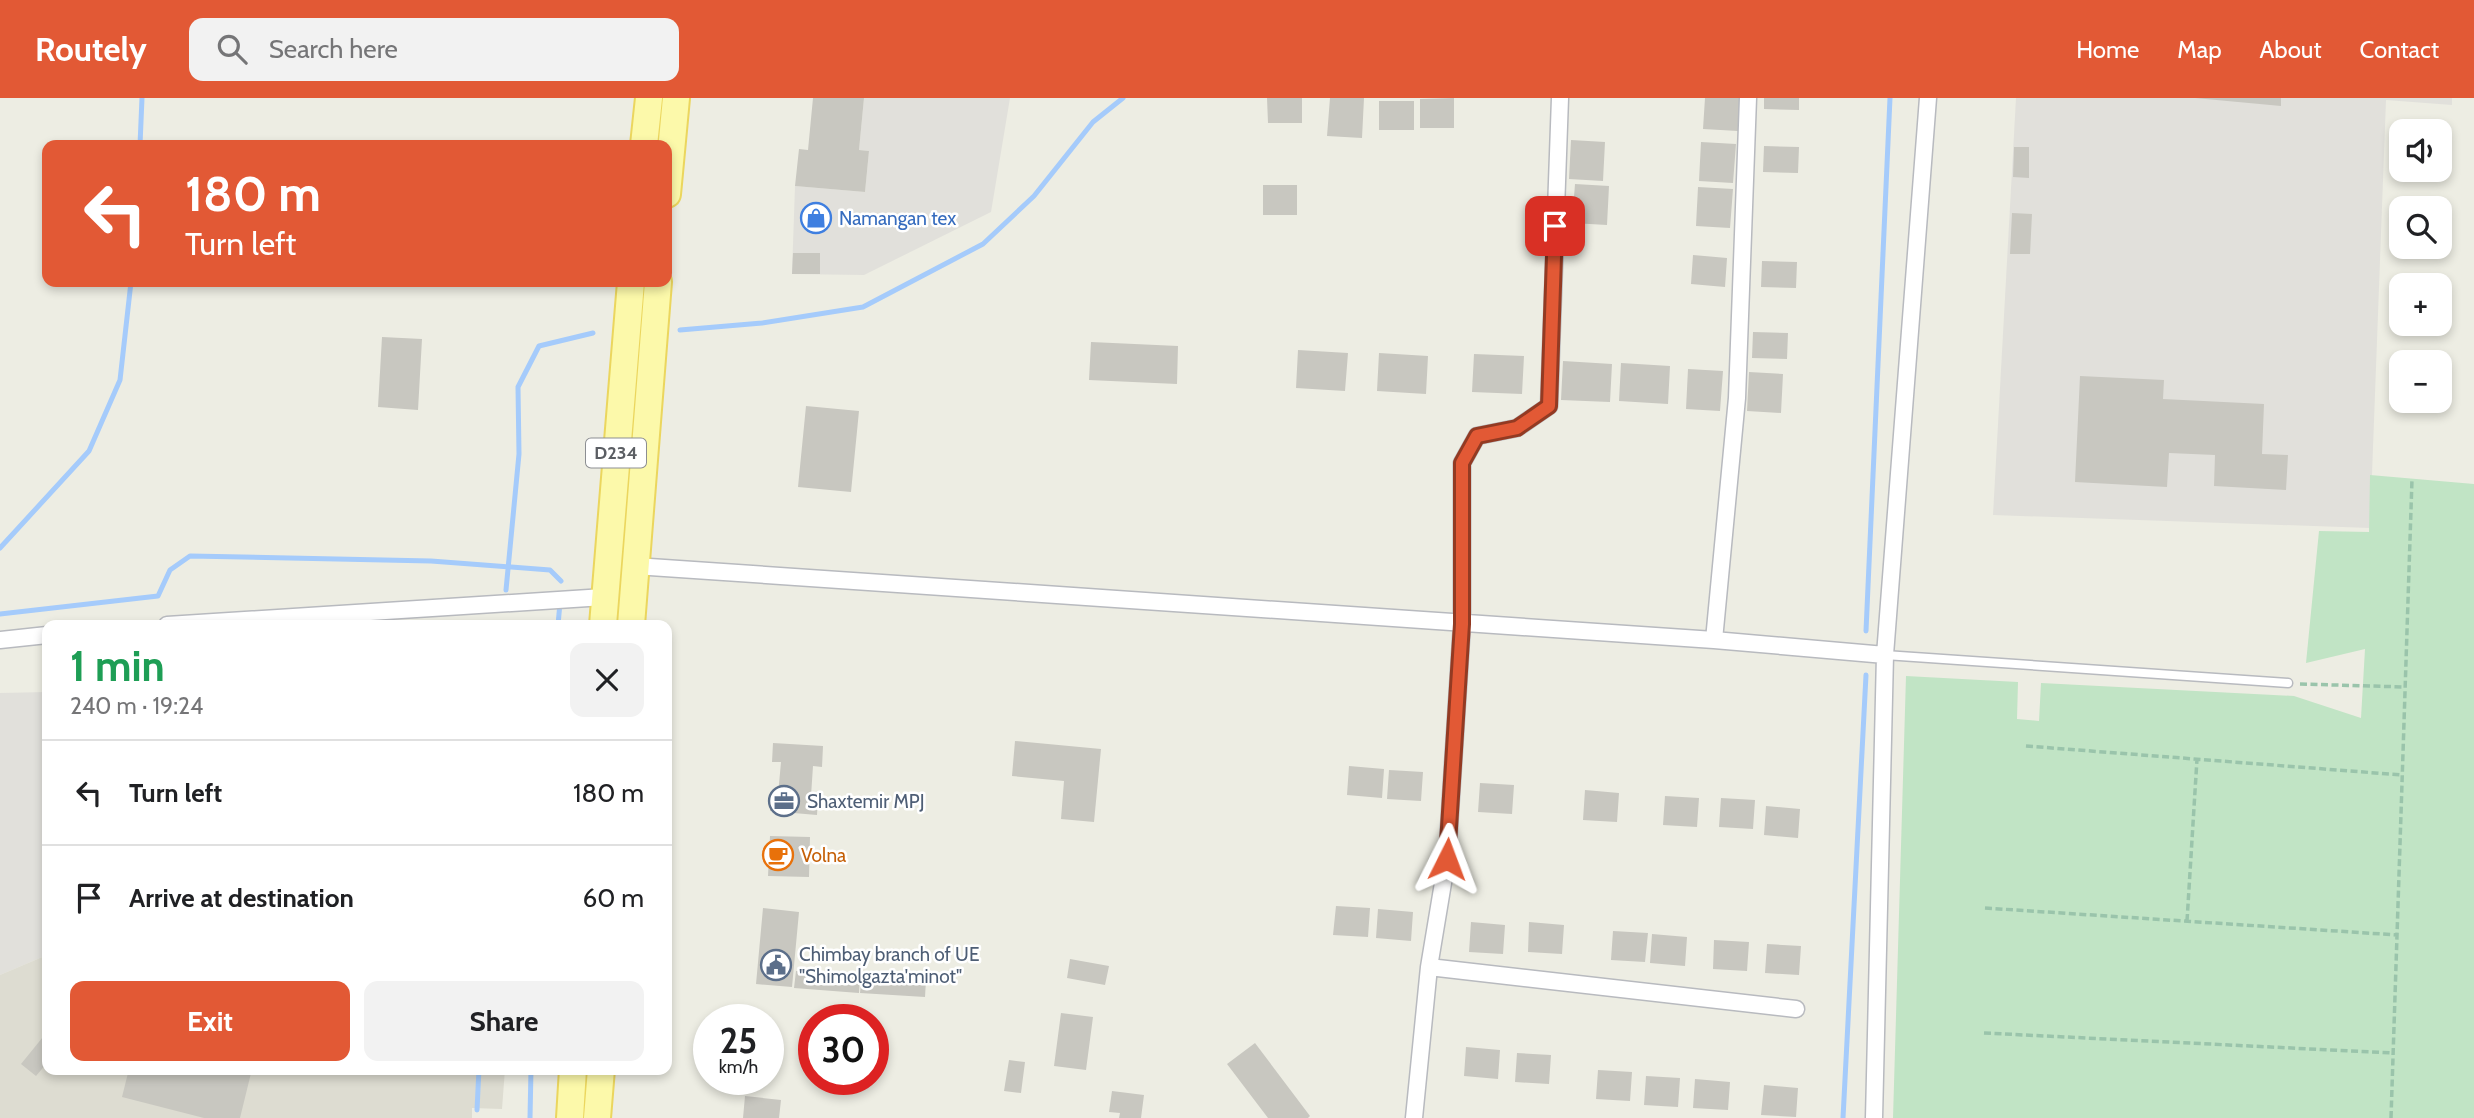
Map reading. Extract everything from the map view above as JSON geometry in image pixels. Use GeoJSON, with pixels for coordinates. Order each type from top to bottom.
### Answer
{"type":"FeatureCollection","features":[{"type":"Feature","properties":{"kind":"main road"},"geometry":{"type":"LineString","coordinates":[[645,140],[649,98]]}},
{"type":"Feature","properties":{"kind":"main road"},"geometry":{"type":"LineString","coordinates":[[672,141],[676,98]]}},
{"type":"Feature","properties":{"kind":"main road","name":"D234"},"geometry":{"type":"LineString","coordinates":[[603,620],[631,287]]}},
{"type":"Feature","properties":{"kind":"main road","name":"D234"},"geometry":{"type":"LineString","coordinates":[[631,620],[658,287]]}},
{"type":"Feature","properties":{"kind":"main road"},"geometry":{"type":"LineString","coordinates":[[570,1118],[573,1075]]}},
{"type":"Feature","properties":{"kind":"main road"},"geometry":{"type":"LineString","coordinates":[[597,1118],[601,1075]]}},
{"type":"Feature","properties":{"kind":"street"},"geometry":{"type":"LineString","coordinates":[[1413,1118],[1429,967],[1447,859],[1462,624],[1462,463],[1477,436],[1517,428],[1549,406],[1560,98]]}},
{"type":"Feature","properties":{"kind":"street"},"geometry":{"type":"LineString","coordinates":[[1714,640],[1737,398],[1748,98]]}},
{"type":"Feature","properties":{"kind":"street"},"geometry":{"type":"LineString","coordinates":[[1874,1118],[1885,655],[1928,98]]}},
{"type":"Feature","properties":{"kind":"street"},"geometry":{"type":"LineString","coordinates":[[635,566],[1714,640],[1885,655]]}},
{"type":"Feature","properties":{"kind":"street"},"geometry":{"type":"LineString","coordinates":[[245,620],[604,597]]}},
{"type":"Feature","properties":{"kind":"street"},"geometry":{"type":"LineString","coordinates":[[0,640],[42,636]]}},
{"type":"Feature","properties":{"kind":"street"},"geometry":{"type":"LineString","coordinates":[[1429,967],[1796,1009]]}},
{"type":"Feature","properties":{"kind":"lane"},"geometry":{"type":"LineString","coordinates":[[1885,655],[2287,683]]}},
{"type":"Feature","properties":{"kind":"path"},"geometry":{"type":"LineString","coordinates":[[2391,1118],[2412,479]]}},
{"type":"Feature","properties":{"kind":"path"},"geometry":{"type":"LineString","coordinates":[[2287,683],[2405,687]]}},
{"type":"Feature","properties":{"kind":"path"},"geometry":{"type":"LineString","coordinates":[[2026,747],[2402,775]]}},
{"type":"Feature","properties":{"kind":"path"},"geometry":{"type":"LineString","coordinates":[[2188,921],[2197,760]]}},
{"type":"Feature","properties":{"kind":"path"},"geometry":{"type":"LineString","coordinates":[[1985,908],[2397,935]]}},
{"type":"Feature","properties":{"kind":"path"},"geometry":{"type":"LineString","coordinates":[[1984,1033],[2393,1053]]}},
{"type":"Feature","properties":{"kind":"shaded area"},"geometry":{"type":"Polygon","coordinates":[[[864,98],[1010,98],[991,212],[864,275],[792,274],[795,186],[865,192],[869,151],[859,150],[864,98]]]}},
{"type":"Feature","properties":{"kind":"shaded area"},"geometry":{"type":"Polygon","coordinates":[[[2016,98],[2452,98],[2452,105],[2386,100],[2370,528],[1993,515],[2016,98]]]}},
{"type":"Feature","properties":{"kind":"shaded area"},"geometry":{"type":"Polygon","coordinates":[[[42,692],[42,957],[0,975],[0,693],[42,692]]]}},
{"type":"Feature","properties":{"kind":"shaded area"},"geometry":{"type":"Polygon","coordinates":[[[42,957],[42,1075],[505,1075],[502,1109],[472,1108],[472,1118],[0,1118],[0,975],[42,957]]]}},
{"type":"Feature","properties":{"kind":"green space"},"geometry":{"type":"Polygon","coordinates":[[[2370,475],[2474,484],[2474,1118],[1893,1118],[1906,676],[2018,682],[2017,719],[2039,721],[2041,683],[2294,696],[2361,718],[2365,649],[2306,663],[2319,531],[2369,532],[2370,475]]]}},
{"type":"Feature","properties":{"kind":"building"},"geometry":{"type":"Polygon","coordinates":[[[813,98],[864,98],[859,150],[869,151],[865,192],[795,186],[799,149],[808,150],[813,98]]]}},
{"type":"Feature","properties":{"kind":"building"},"geometry":{"type":"Polygon","coordinates":[[[1267,98],[1302,98],[1302,123],[1268,123],[1267,98]]]}},
{"type":"Feature","properties":{"kind":"building"},"geometry":{"type":"Polygon","coordinates":[[[1330,98],[1364,98],[1362,138],[1327,136],[1330,98]]]}},
{"type":"Feature","properties":{"kind":"building"},"geometry":{"type":"Polygon","coordinates":[[[1454,98],[1454,128],[1420,128],[1420,99],[1454,98]]]}},
{"type":"Feature","properties":{"kind":"building"},"geometry":{"type":"Polygon","coordinates":[[[1705,98],[1740,98],[1738,131],[1703,129],[1705,98]]]}},
{"type":"Feature","properties":{"kind":"building"},"geometry":{"type":"Polygon","coordinates":[[[1764,98],[1799,98],[1799,110],[1764,109],[1764,98]]]}},
{"type":"Feature","properties":{"kind":"building"},"geometry":{"type":"Polygon","coordinates":[[[2195,98],[2281,98],[2281,106],[2195,98]]]}},
{"type":"Feature","properties":{"kind":"building"},"geometry":{"type":"Polygon","coordinates":[[[1379,101],[1414,101],[1414,130],[1379,130],[1379,101]]]}},
{"type":"Feature","properties":{"kind":"building"},"geometry":{"type":"Polygon","coordinates":[[[1571,140],[1605,142],[1603,181],[1569,179],[1571,140]]]}},
{"type":"Feature","properties":{"kind":"building"},"geometry":{"type":"Polygon","coordinates":[[[1701,142],[1736,144],[1733,183],[1699,181],[1701,142]]]}},
{"type":"Feature","properties":{"kind":"building"},"geometry":{"type":"Polygon","coordinates":[[[1764,146],[1799,147],[1798,173],[1763,172],[1764,146]]]}},
{"type":"Feature","properties":{"kind":"building"},"geometry":{"type":"Polygon","coordinates":[[[2014,147],[2029,147],[2029,178],[2013,177],[2014,147]]]}},
{"type":"Feature","properties":{"kind":"building"},"geometry":{"type":"Polygon","coordinates":[[[1575,184],[1609,186],[1607,225],[1572,223],[1575,184]]]}},
{"type":"Feature","properties":{"kind":"building"},"geometry":{"type":"Polygon","coordinates":[[[1263,185],[1297,185],[1297,215],[1263,215],[1263,185]]]}},
{"type":"Feature","properties":{"kind":"building"},"geometry":{"type":"Polygon","coordinates":[[[1698,187],[1733,189],[1730,228],[1696,226],[1698,187]]]}},
{"type":"Feature","properties":{"kind":"building"},"geometry":{"type":"Polygon","coordinates":[[[2012,213],[2032,214],[2030,254],[2010,254],[2012,213]]]}},
{"type":"Feature","properties":{"kind":"building"},"geometry":{"type":"Polygon","coordinates":[[[793,253],[820,253],[820,274],[792,274],[793,253]]]}},
{"type":"Feature","properties":{"kind":"building"},"geometry":{"type":"Polygon","coordinates":[[[1693,255],[1727,258],[1725,287],[1691,284],[1693,255]]]}},
{"type":"Feature","properties":{"kind":"building"},"geometry":{"type":"Polygon","coordinates":[[[1762,261],[1797,262],[1796,288],[1761,287],[1762,261]]]}},
{"type":"Feature","properties":{"kind":"building"},"geometry":{"type":"Polygon","coordinates":[[[1753,332],[1788,333],[1787,359],[1752,358],[1753,332]]]}},
{"type":"Feature","properties":{"kind":"building"},"geometry":{"type":"Polygon","coordinates":[[[382,337],[422,339],[418,410],[378,407],[382,337]]]}},
{"type":"Feature","properties":{"kind":"building"},"geometry":{"type":"Polygon","coordinates":[[[1091,342],[1178,346],[1177,384],[1089,380],[1091,342]]]}},
{"type":"Feature","properties":{"kind":"building"},"geometry":{"type":"Polygon","coordinates":[[[1298,350],[1348,353],[1345,391],[1296,388],[1298,350]]]}},
{"type":"Feature","properties":{"kind":"building"},"geometry":{"type":"Polygon","coordinates":[[[1379,353],[1428,356],[1426,394],[1377,391],[1379,353]]]}},
{"type":"Feature","properties":{"kind":"building"},"geometry":{"type":"Polygon","coordinates":[[[1474,354],[1524,356],[1522,394],[1472,392],[1474,354]]]}},
{"type":"Feature","properties":{"kind":"building"},"geometry":{"type":"Polygon","coordinates":[[[1563,361],[1612,364],[1610,402],[1561,400],[1563,361]]]}},
{"type":"Feature","properties":{"kind":"building"},"geometry":{"type":"Polygon","coordinates":[[[1621,363],[1670,366],[1668,404],[1619,401],[1621,363]]]}},
{"type":"Feature","properties":{"kind":"building"},"geometry":{"type":"Polygon","coordinates":[[[1688,369],[1723,371],[1720,411],[1686,409],[1688,369]]]}},
{"type":"Feature","properties":{"kind":"building"},"geometry":{"type":"Polygon","coordinates":[[[1749,372],[1783,374],[1781,413],[1747,411],[1749,372]]]}},
{"type":"Feature","properties":{"kind":"building"},"geometry":{"type":"Polygon","coordinates":[[[2080,376],[2164,380],[2163,399],[2264,404],[2262,454],[2288,455],[2286,490],[2214,486],[2215,455],[2169,453],[2167,487],[2075,482],[2080,376]]]}},
{"type":"Feature","properties":{"kind":"building"},"geometry":{"type":"Polygon","coordinates":[[[806,406],[859,411],[851,492],[798,487],[806,406]]]}},
{"type":"Feature","properties":{"kind":"building"},"geometry":{"type":"Polygon","coordinates":[[[1015,741],[1101,749],[1094,822],[1061,819],[1064,781],[1012,776],[1015,741]]]}},
{"type":"Feature","properties":{"kind":"building"},"geometry":{"type":"Polygon","coordinates":[[[773,743],[823,746],[822,767],[813,766],[811,796],[818,796],[817,815],[770,811],[771,795],[778,795],[781,762],[772,762],[773,743]]]}},
{"type":"Feature","properties":{"kind":"building"},"geometry":{"type":"Polygon","coordinates":[[[1349,766],[1384,769],[1382,798],[1347,795],[1349,766]]]}},
{"type":"Feature","properties":{"kind":"building"},"geometry":{"type":"Polygon","coordinates":[[[1389,770],[1423,772],[1421,801],[1387,799],[1389,770]]]}},
{"type":"Feature","properties":{"kind":"building"},"geometry":{"type":"Polygon","coordinates":[[[1480,783],[1514,785],[1512,814],[1478,812],[1480,783]]]}},
{"type":"Feature","properties":{"kind":"building"},"geometry":{"type":"Polygon","coordinates":[[[1585,790],[1619,793],[1617,822],[1583,820],[1585,790]]]}},
{"type":"Feature","properties":{"kind":"building"},"geometry":{"type":"Polygon","coordinates":[[[1665,796],[1699,798],[1697,827],[1663,825],[1665,796]]]}},
{"type":"Feature","properties":{"kind":"building"},"geometry":{"type":"Polygon","coordinates":[[[1721,798],[1755,800],[1753,829],[1719,827],[1721,798]]]}},
{"type":"Feature","properties":{"kind":"building"},"geometry":{"type":"Polygon","coordinates":[[[1766,806],[1800,809],[1798,838],[1764,835],[1766,806]]]}},
{"type":"Feature","properties":{"kind":"building"},"geometry":{"type":"Polygon","coordinates":[[[770,836],[810,837],[809,877],[768,876],[770,836]]]}},
{"type":"Feature","properties":{"kind":"building"},"geometry":{"type":"Polygon","coordinates":[[[1336,906],[1370,908],[1368,937],[1333,935],[1336,906]]]}},
{"type":"Feature","properties":{"kind":"building","name":"Chimbay branch of UE \"Shimolgazta'minot\""},"geometry":{"type":"Polygon","coordinates":[[[763,908],[799,912],[792,987],[756,984],[763,908]]]}},
{"type":"Feature","properties":{"kind":"building"},"geometry":{"type":"Polygon","coordinates":[[[1378,909],[1413,912],[1411,941],[1376,938],[1378,909]]]}},
{"type":"Feature","properties":{"kind":"building"},"geometry":{"type":"Polygon","coordinates":[[[1471,922],[1505,925],[1503,954],[1469,952],[1471,922]]]}},
{"type":"Feature","properties":{"kind":"building"},"geometry":{"type":"Polygon","coordinates":[[[1529,922],[1564,925],[1562,954],[1528,952],[1529,922]]]}},
{"type":"Feature","properties":{"kind":"building"},"geometry":{"type":"Polygon","coordinates":[[[1613,931],[1648,933],[1645,962],[1611,960],[1613,931]]]}},
{"type":"Feature","properties":{"kind":"building"},"geometry":{"type":"Polygon","coordinates":[[[1652,934],[1687,937],[1685,966],[1650,963],[1652,934]]]}},
{"type":"Feature","properties":{"kind":"building"},"geometry":{"type":"Polygon","coordinates":[[[1714,940],[1749,942],[1747,971],[1713,969],[1714,940]]]}},
{"type":"Feature","properties":{"kind":"building"},"geometry":{"type":"Polygon","coordinates":[[[1767,944],[1801,946],[1799,975],[1765,973],[1767,944]]]}},
{"type":"Feature","properties":{"kind":"building"},"geometry":{"type":"Polygon","coordinates":[[[1070,959],[1109,966],[1105,985],[1067,978],[1070,959]]]}},
{"type":"Feature","properties":{"kind":"building"},"geometry":{"type":"Polygon","coordinates":[[[796,971],[860,975],[859,993],[794,988],[796,971]]]}},
{"type":"Feature","properties":{"kind":"building"},"geometry":{"type":"Polygon","coordinates":[[[862,975],[926,980],[925,997],[860,993],[862,975]]]}},
{"type":"Feature","properties":{"kind":"building"},"geometry":{"type":"Polygon","coordinates":[[[1061,1013],[1093,1017],[1086,1070],[1054,1066],[1061,1013]]]}},
{"type":"Feature","properties":{"kind":"building"},"geometry":{"type":"Polygon","coordinates":[[[42,1038],[42,1069],[36,1076],[21,1064],[42,1038]]]}},
{"type":"Feature","properties":{"kind":"building"},"geometry":{"type":"Polygon","coordinates":[[[1255,1043],[1310,1116],[1308,1118],[1268,1118],[1227,1064],[1255,1043]]]}},
{"type":"Feature","properties":{"kind":"building"},"geometry":{"type":"Polygon","coordinates":[[[1466,1047],[1500,1050],[1498,1079],[1464,1076],[1466,1047]]]}},
{"type":"Feature","properties":{"kind":"building"},"geometry":{"type":"Polygon","coordinates":[[[1517,1053],[1551,1055],[1549,1084],[1515,1082],[1517,1053]]]}},
{"type":"Feature","properties":{"kind":"building"},"geometry":{"type":"Polygon","coordinates":[[[1009,1060],[1025,1062],[1021,1093],[1004,1091],[1009,1060]]]}},
{"type":"Feature","properties":{"kind":"building"},"geometry":{"type":"Polygon","coordinates":[[[1598,1070],[1632,1072],[1630,1101],[1596,1099],[1598,1070]]]}},
{"type":"Feature","properties":{"kind":"building"},"geometry":{"type":"Polygon","coordinates":[[[128,1075],[251,1075],[240,1118],[204,1118],[122,1097],[128,1075]]]}},
{"type":"Feature","properties":{"kind":"building"},"geometry":{"type":"Polygon","coordinates":[[[1646,1076],[1680,1078],[1678,1107],[1644,1105],[1646,1076]]]}},
{"type":"Feature","properties":{"kind":"building"},"geometry":{"type":"Polygon","coordinates":[[[1695,1079],[1730,1082],[1728,1110],[1693,1108],[1695,1079]]]}},
{"type":"Feature","properties":{"kind":"building"},"geometry":{"type":"Polygon","coordinates":[[[1764,1085],[1798,1088],[1796,1117],[1761,1115],[1764,1085]]]}},
{"type":"Feature","properties":{"kind":"building"},"geometry":{"type":"Polygon","coordinates":[[[1112,1091],[1144,1095],[1141,1118],[1119,1118],[1120,1113],[1109,1112],[1112,1091]]]}},
{"type":"Feature","properties":{"kind":"building"},"geometry":{"type":"Polygon","coordinates":[[[745,1096],[781,1100],[779,1118],[743,1118],[745,1096]]]}},
{"type":"Feature","properties":{"kind":"waterway"},"geometry":{"type":"LineString","coordinates":[[140,140],[142,98]]}},
{"type":"Feature","properties":{"kind":"waterway"},"geometry":{"type":"LineString","coordinates":[[680,330],[762,323],[863,307],[983,244],[1034,196],[1093,122],[1123,98]]}},
{"type":"Feature","properties":{"kind":"waterway"},"geometry":{"type":"LineString","coordinates":[[1866,631],[1890,98]]}},
{"type":"Feature","properties":{"kind":"waterway"},"geometry":{"type":"LineString","coordinates":[[0,548],[89,451],[120,380],[130,287]]}},
{"type":"Feature","properties":{"kind":"waterway"},"geometry":{"type":"LineString","coordinates":[[506,590],[519,454],[518,387],[539,346],[593,333]]}},
{"type":"Feature","properties":{"kind":"waterway"},"geometry":{"type":"LineString","coordinates":[[0,614],[158,596],[170,570],[190,556],[431,561],[550,570],[561,581]]}},
{"type":"Feature","properties":{"kind":"waterway"},"geometry":{"type":"LineString","coordinates":[[558,620],[560,603]]}},
{"type":"Feature","properties":{"kind":"waterway"},"geometry":{"type":"LineString","coordinates":[[1843,1118],[1866,675]]}},
{"type":"Feature","properties":{"kind":"waterway"},"geometry":{"type":"LineString","coordinates":[[477,1110],[479,1075]]}},
{"type":"Feature","properties":{"kind":"waterway"},"geometry":{"type":"LineString","coordinates":[[530,1118],[531,1075]]}},
{"type":"Feature","properties":{"kind":"place","name":"Namangan tex"},"geometry":{"type":"Point","coordinates":[816,218]}},
{"type":"Feature","properties":{"kind":"place","name":"Shaxtemir MPJ"},"geometry":{"type":"Point","coordinates":[784,801]}},
{"type":"Feature","properties":{"kind":"place","name":"Volna"},"geometry":{"type":"Point","coordinates":[778,855]}},
{"type":"Feature","properties":{"kind":"place","name":"Chimbay branch of UE \"Shimolgazta'minot\""},"geometry":{"type":"Point","coordinates":[776,965]}},
{"type":"Feature","properties":{"kind":"route"},"geometry":{"type":"LineString","coordinates":[[1447,859],[1462,624],[1462,463],[1477,436],[1517,428],[1549,406],[1555,226]]}}]}
